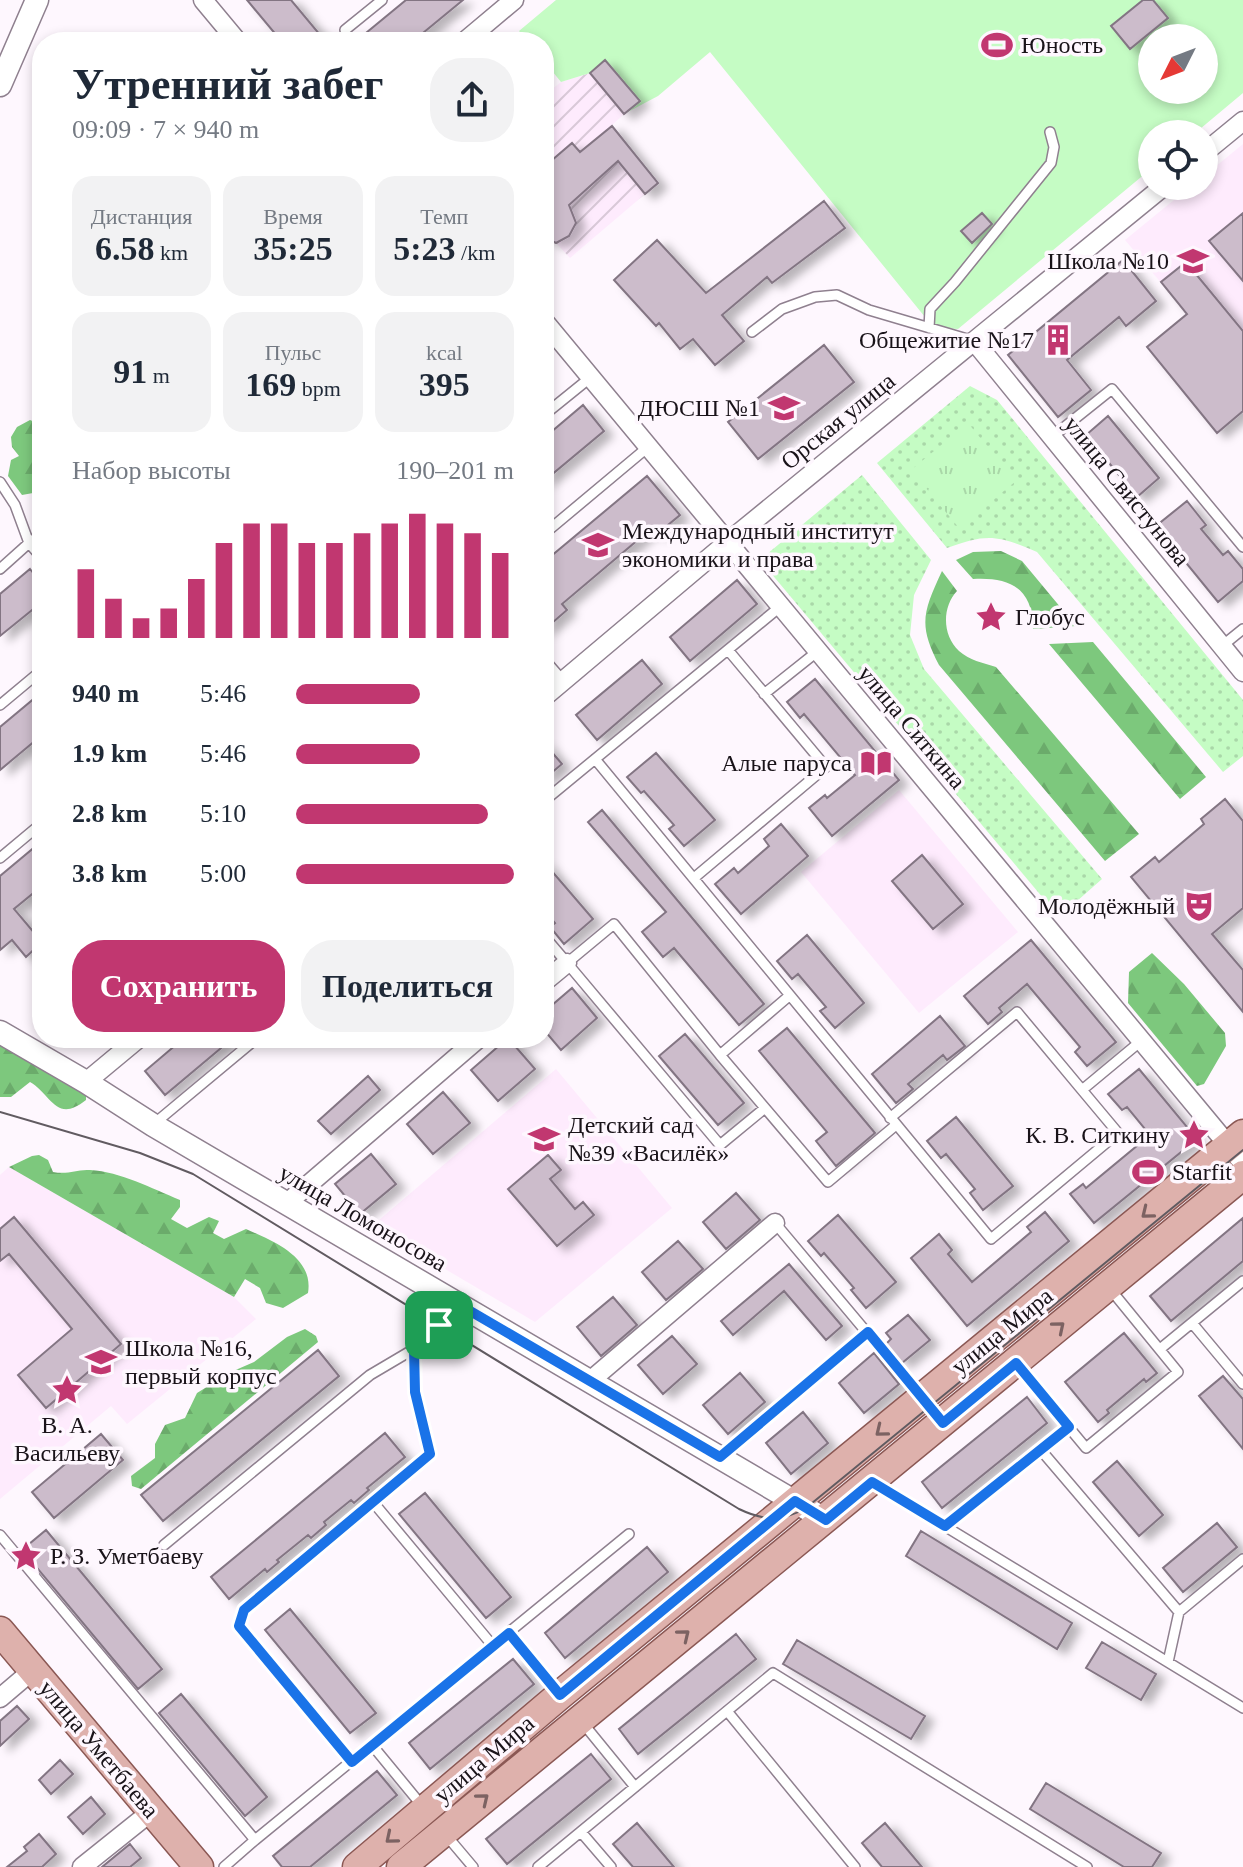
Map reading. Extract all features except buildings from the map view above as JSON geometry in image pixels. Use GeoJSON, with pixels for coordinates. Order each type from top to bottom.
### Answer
{"type":"FeatureCollection","features":[{"type":"Feature","properties":{"kind":"main road","name":"улица Мира"},"geometry":{"type":"LineString","coordinates":[[357,1867],[560,1695],[922,1397],[1238,1147]]}},
{"type":"Feature","properties":{"kind":"main road","name":"улица Мира"},"geometry":{"type":"LineString","coordinates":[[401,1867],[1243,1175]]}},
{"type":"Feature","properties":{"kind":"main road","name":"улица Уметбаева"},"geometry":{"type":"LineString","coordinates":[[0,1631],[199,1867]]}},
{"type":"Feature","properties":{"kind":"street"},"geometry":{"type":"LineString","coordinates":[[0,85],[37,0]]}},
{"type":"Feature","properties":{"kind":"street"},"geometry":{"type":"LineString","coordinates":[[203,0],[230,32]]}},
{"type":"Feature","properties":{"kind":"street"},"geometry":{"type":"LineString","coordinates":[[476,32],[514,0]]}},
{"type":"Feature","properties":{"kind":"street"},"geometry":{"type":"LineString","coordinates":[[1218,142],[1243,121]]}},
{"type":"Feature","properties":{"kind":"street","name":"Орская улица"},"geometry":{"type":"LineString","coordinates":[[554,689],[728,542],[1147,200]]}},
{"type":"Feature","properties":{"kind":"street","name":"улица Ситкина"},"geometry":{"type":"LineString","coordinates":[[554,333],[1141,1040],[1238,1147]]}},
{"type":"Feature","properties":{"kind":"street","name":"улица Свистунова"},"geometry":{"type":"LineString","coordinates":[[974,341],[1243,672]]}},
{"type":"Feature","properties":{"kind":"street"},"geometry":{"type":"LineString","coordinates":[[554,974],[567,963]]}},
{"type":"Feature","properties":{"kind":"street","name":"улица Ломоносова"},"geometry":{"type":"LineString","coordinates":[[0,1032],[826,1520]]}},
{"type":"Feature","properties":{"kind":"street"},"geometry":{"type":"LineString","coordinates":[[86,1082],[127,1048]]}},
{"type":"Feature","properties":{"kind":"street"},"geometry":{"type":"LineString","coordinates":[[287,1203],[467,1048]]}},
{"type":"Feature","properties":{"kind":"street"},"geometry":{"type":"LineString","coordinates":[[590,1381],[775,1223]]}},
{"type":"Feature","properties":{"kind":"street"},"geometry":{"type":"LineString","coordinates":[[0,1698],[33,1670]]}},
{"type":"Feature","properties":{"kind":"street"},"geometry":{"type":"LineString","coordinates":[[560,1695],[580,1720]]}},
{"type":"Feature","properties":{"kind":"street"},"geometry":{"type":"LineString","coordinates":[[425,1809],[444,1832]]}},
{"type":"Feature","properties":{"kind":"street"},"geometry":{"type":"LineString","coordinates":[[82,1867],[152,1811]]}},
{"type":"Feature","properties":{"kind":"lane"},"geometry":{"type":"LineString","coordinates":[[345,30],[382,0]]}},
{"type":"Feature","properties":{"kind":"lane"},"geometry":{"type":"LineString","coordinates":[[929,328],[930,309],[1051,163],[1054,147],[1050,132]]}},
{"type":"Feature","properties":{"kind":"lane"},"geometry":{"type":"LineString","coordinates":[[752,332],[782,309],[815,297],[837,295],[869,310],[974,341]]}},
{"type":"Feature","properties":{"kind":"lane"},"geometry":{"type":"LineString","coordinates":[[554,407],[591,377]]}},
{"type":"Feature","properties":{"kind":"lane"},"geometry":{"type":"LineString","coordinates":[[1052,437],[1112,389],[1243,547]]}},
{"type":"Feature","properties":{"kind":"lane"},"geometry":{"type":"LineString","coordinates":[[554,526],[648,447]]}},
{"type":"Feature","properties":{"kind":"lane"},"geometry":{"type":"LineString","coordinates":[[0,482],[15,505],[32,546]]}},
{"type":"Feature","properties":{"kind":"lane"},"geometry":{"type":"LineString","coordinates":[[0,569],[32,541]]}},
{"type":"Feature","properties":{"kind":"lane"},"geometry":{"type":"LineString","coordinates":[[554,793],[781,606]]}},
{"type":"Feature","properties":{"kind":"lane"},"geometry":{"type":"LineString","coordinates":[[1222,646],[1243,629]]}},
{"type":"Feature","properties":{"kind":"lane"},"geometry":{"type":"LineString","coordinates":[[694,878],[826,767],[728,650]]}},
{"type":"Feature","properties":{"kind":"lane"},"geometry":{"type":"LineString","coordinates":[[764,694],[818,651]]}},
{"type":"Feature","properties":{"kind":"lane"},"geometry":{"type":"LineString","coordinates":[[554,671],[563,681]]}},
{"type":"Feature","properties":{"kind":"lane"},"geometry":{"type":"LineString","coordinates":[[0,705],[32,678]]}},
{"type":"Feature","properties":{"kind":"lane"},"geometry":{"type":"LineString","coordinates":[[567,963],[614,924],[828,1182],[893,1122],[1017,1012],[1118,1133],[991,1239],[893,1122],[789,996],[595,759]]}},
{"type":"Feature","properties":{"kind":"lane"},"geometry":{"type":"LineString","coordinates":[[0,858],[32,831]]}},
{"type":"Feature","properties":{"kind":"lane"},"geometry":{"type":"LineString","coordinates":[[554,948],[720,1145],[765,1108]]}},
{"type":"Feature","properties":{"kind":"lane"},"geometry":{"type":"LineString","coordinates":[[720,1055],[789,996]]}},
{"type":"Feature","properties":{"kind":"lane"},"geometry":{"type":"LineString","coordinates":[[1082,1090],[1141,1040]]}},
{"type":"Feature","properties":{"kind":"lane"},"geometry":{"type":"LineString","coordinates":[[153,1125],[245,1048]]}},
{"type":"Feature","properties":{"kind":"lane"},"geometry":{"type":"LineString","coordinates":[[775,1223],[943,1423]]}},
{"type":"Feature","properties":{"kind":"lane"},"geometry":{"type":"LineString","coordinates":[[1160,1349],[1243,1281]]}},
{"type":"Feature","properties":{"kind":"lane"},"geometry":{"type":"LineString","coordinates":[[1016,1363],[1086,1448],[1178,1372],[1108,1287]]}},
{"type":"Feature","properties":{"kind":"lane"},"geometry":{"type":"LineString","coordinates":[[164,1545],[370,1375],[414,1349],[432,1330],[465,1308]]}},
{"type":"Feature","properties":{"kind":"lane"},"geometry":{"type":"LineString","coordinates":[[1192,1323],[1243,1384]]}},
{"type":"Feature","properties":{"kind":"lane"},"geometry":{"type":"LineString","coordinates":[[720,1457],[868,1332]]}},
{"type":"Feature","properties":{"kind":"lane"},"geometry":{"type":"LineString","coordinates":[[352,1762],[239,1626],[244,1610],[430,1454],[415,1392],[414,1349]]}},
{"type":"Feature","properties":{"kind":"lane"},"geometry":{"type":"LineString","coordinates":[[945,1526],[1069,1427]]}},
{"type":"Feature","properties":{"kind":"lane"},"geometry":{"type":"LineString","coordinates":[[1040,1449],[1179,1612]]}},
{"type":"Feature","properties":{"kind":"lane"},"geometry":{"type":"LineString","coordinates":[[872,1482],[1243,1708]]}},
{"type":"Feature","properties":{"kind":"lane"},"geometry":{"type":"LineString","coordinates":[[373,1502],[493,1646]]}},
{"type":"Feature","properties":{"kind":"lane"},"geometry":{"type":"LineString","coordinates":[[224,1867],[629,1534]]}},
{"type":"Feature","properties":{"kind":"lane"},"geometry":{"type":"LineString","coordinates":[[0,1535],[255,1840]]}},
{"type":"Feature","properties":{"kind":"lane"},"geometry":{"type":"LineString","coordinates":[[1168,1662],[1179,1612],[1243,1559]]}},
{"type":"Feature","properties":{"kind":"lane"},"geometry":{"type":"LineString","coordinates":[[509,1633],[560,1695]]}},
{"type":"Feature","properties":{"kind":"lane"},"geometry":{"type":"LineString","coordinates":[[538,1867],[773,1673],[1087,1867]]}},
{"type":"Feature","properties":{"kind":"lane"},"geometry":{"type":"LineString","coordinates":[[727,1711],[855,1867]]}},
{"type":"Feature","properties":{"kind":"lane"},"geometry":{"type":"LineString","coordinates":[[580,1720],[635,1787]]}},
{"type":"Feature","properties":{"kind":"lane"},"geometry":{"type":"LineString","coordinates":[[372,1745],[425,1809]]}},
{"type":"Feature","properties":{"kind":"lane"},"geometry":{"type":"LineString","coordinates":[[444,1832],[473,1867]]}},
{"type":"Feature","properties":{"kind":"lane"},"geometry":{"type":"LineString","coordinates":[[581,1832],[611,1867]]}},
{"type":"Feature","properties":{"kind":"shaded area"},"geometry":{"type":"Polygon","coordinates":[[[590,73],[624,114],[599,137],[645,194],[570,258],[554,242],[554,88],[561,82],[590,73]]]}},
{"type":"Feature","properties":{"kind":"shaded area","name":"Школа №10"},"geometry":{"type":"Polygon","coordinates":[[[1243,144],[1243,380],[1125,240],[1174,200],[1218,200],[1218,165],[1243,144]]]}},
{"type":"Feature","properties":{"kind":"shaded area"},"geometry":{"type":"Polygon","coordinates":[[[899,790],[1018,932],[919,1013],[801,872],[899,790]]]}},
{"type":"Feature","properties":{"kind":"shaded area","name":"Детский сад №39 «Василёк»"},"geometry":{"type":"Polygon","coordinates":[[[556,1069],[672,1208],[535,1322],[372,1226],[556,1069]]]}},
{"type":"Feature","properties":{"kind":"shaded area","name":"Школа №16, первый корпус"},"geometry":{"type":"Polygon","coordinates":[[[9,1167],[234,1297],[256,1319],[127,1424],[111,1406],[0,1499],[0,1175],[9,1167]]]}},
{"type":"Feature","properties":{"kind":"green space"},"geometry":{"type":"Polygon","coordinates":[[[556,0],[1243,0],[1243,93],[1211,120],[1138,120],[1138,180],[958,329],[942,328],[929,322],[710,52],[658,96],[624,114],[590,73],[561,82],[554,73],[554,32],[519,31],[556,0]]]}},
{"type":"Feature","properties":{"kind":"green space"},"geometry":{"type":"Polygon","coordinates":[[[970,386],[997,400],[1243,700],[1243,756],[1223,772],[1037,552],[992,538],[947,548],[877,463],[970,386]]]}},
{"type":"Feature","properties":{"kind":"green space"},"geometry":{"type":"Polygon","coordinates":[[[32,421],[32,493],[22,495],[8,476],[11,460],[19,456],[12,447],[11,437],[17,427],[32,421]]]}},
{"type":"Feature","properties":{"kind":"green space"},"geometry":{"type":"Polygon","coordinates":[[[968,423],[1016,481],[959,528],[911,470],[968,423]]]}},
{"type":"Feature","properties":{"kind":"green space"},"geometry":{"type":"Polygon","coordinates":[[[862,475],[931,560],[914,595],[910,635],[924,669],[1102,879],[1059,917],[760,560],[862,475]]]}},
{"type":"Feature","properties":{"kind":"green space"},"geometry":{"type":"Polygon","coordinates":[[[1001,551],[1022,561],[1076,626],[1033,629],[1029,604],[1017,588],[998,580],[973,579],[956,560],[973,552],[1001,551]]]}},
{"type":"Feature","properties":{"kind":"green space"},"geometry":{"type":"Polygon","coordinates":[[[942,571],[957,591],[949,605],[946,621],[953,644],[967,657],[996,667],[1139,834],[1105,861],[939,665],[928,639],[926,618],[942,571]]]}},
{"type":"Feature","properties":{"kind":"green space"},"geometry":{"type":"Polygon","coordinates":[[[1093,642],[1206,777],[1180,799],[1049,644],[1093,642]]]}},
{"type":"Feature","properties":{"kind":"green space"},"geometry":{"type":"Polygon","coordinates":[[[1152,953],[1184,984],[1225,1033],[1226,1046],[1204,1084],[1197,1086],[1128,1003],[1129,972],[1152,953]]]}},
{"type":"Feature","properties":{"kind":"green space"},"geometry":{"type":"Polygon","coordinates":[[[0,1044],[86,1091],[86,1100],[76,1107],[61,1108],[30,1082],[11,1097],[0,1097],[0,1044]]]}},
{"type":"Feature","properties":{"kind":"green space"},"geometry":{"type":"Polygon","coordinates":[[[39,1155],[48,1160],[53,1172],[90,1170],[113,1174],[180,1200],[180,1207],[171,1219],[187,1228],[209,1217],[219,1221],[213,1233],[224,1239],[246,1229],[268,1239],[298,1260],[305,1270],[308,1293],[283,1308],[266,1303],[260,1288],[245,1279],[234,1297],[9,1167],[39,1155]]]}},
{"type":"Feature","properties":{"kind":"green space"},"geometry":{"type":"Polygon","coordinates":[[[305,1329],[316,1336],[318,1342],[141,1489],[132,1486],[131,1476],[155,1458],[155,1444],[165,1425],[185,1418],[197,1393],[305,1329]]]}},
{"type":"Feature","properties":{"kind":"tram line"},"geometry":{"type":"LineString","coordinates":[[0,1112],[140,1153],[193,1174],[739,1509],[773,1518],[789,1516],[806,1508],[1243,1150]]}},
{"type":"Feature","properties":{"kind":"place","name":"Юность"},"geometry":{"type":"Point","coordinates":[997,45]}},
{"type":"Feature","properties":{"kind":"place","name":"Школа №10"},"geometry":{"type":"Point","coordinates":[1193,261]}},
{"type":"Feature","properties":{"kind":"place","name":"Общежитие №17"},"geometry":{"type":"Point","coordinates":[1058,340]}},
{"type":"Feature","properties":{"kind":"place","name":"ДЮСШ №1"},"geometry":{"type":"Point","coordinates":[784,408]}},
{"type":"Feature","properties":{"kind":"place","name":"Международный институт экономики и права"},"geometry":{"type":"Point","coordinates":[598,545]}},
{"type":"Feature","properties":{"kind":"place","name":"Глобус"},"geometry":{"type":"Point","coordinates":[991,617]}},
{"type":"Feature","properties":{"kind":"place","name":"Алые паруса"},"geometry":{"type":"Point","coordinates":[876,763]}},
{"type":"Feature","properties":{"kind":"place","name":"Молодёжный"},"geometry":{"type":"Point","coordinates":[1199,906]}},
{"type":"Feature","properties":{"kind":"place","name":"К. В. Ситкину"},"geometry":{"type":"Point","coordinates":[1194,1135]}},
{"type":"Feature","properties":{"kind":"place","name":"Детский сад №39 «Василёк»"},"geometry":{"type":"Point","coordinates":[544,1139]}},
{"type":"Feature","properties":{"kind":"place","name":"Starfit"},"geometry":{"type":"Point","coordinates":[1148,1172]}},
{"type":"Feature","properties":{"kind":"place","name":"Школа №16, первый корпус"},"geometry":{"type":"Point","coordinates":[101,1362]}},
{"type":"Feature","properties":{"kind":"place","name":"В. А. Васильеву"},"geometry":{"type":"Point","coordinates":[67,1390]}},
{"type":"Feature","properties":{"kind":"place","name":"Р. З. Уметбаеву"},"geometry":{"type":"Point","coordinates":[26,1556]}},
{"type":"Feature","properties":{"kind":"route"},"geometry":{"type":"LineString","coordinates":[[465,1308],[720,1457],[868,1332],[943,1423],[1016,1363],[1069,1427],[945,1526],[872,1482],[826,1520],[795,1501],[560,1695],[509,1633],[352,1762],[239,1626],[244,1610],[430,1454],[415,1392],[414,1349],[439,1325],[465,1308]]}}]}
